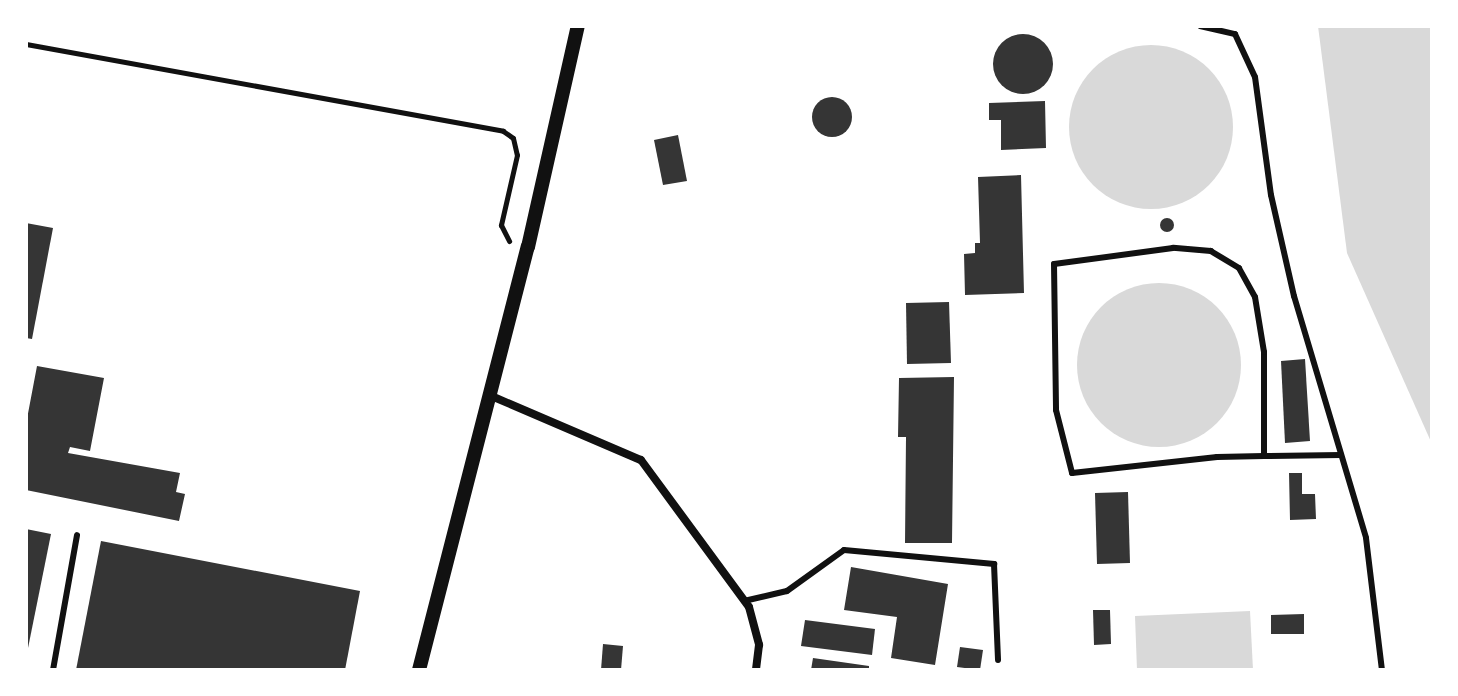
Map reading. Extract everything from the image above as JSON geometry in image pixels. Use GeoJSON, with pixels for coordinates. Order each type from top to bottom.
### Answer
{"type":"FeatureCollection","features":[{"type":"Feature","properties":{"kind":"street"},"geometry":{"type":"LineString","coordinates":[[419,670],[528,247],[578,26]]}},
{"type":"Feature","properties":{"kind":"street"},"geometry":{"type":"LineString","coordinates":[[489,395],[641,460],[744,601],[759,645],[756,670]]}},
{"type":"Feature","properties":{"kind":"lane"},"geometry":{"type":"LineString","coordinates":[[1200,26],[1235,34],[1255,77],[1271,195],[1366,538],[1382,670]]}},
{"type":"Feature","properties":{"kind":"lane"},"geometry":{"type":"LineString","coordinates":[[1264,456],[1264,352],[1255,297],[1239,268],[1211,251],[1173,248],[1054,264],[1056,410],[1072,473],[1264,456],[1341,455]]}},
{"type":"Feature","properties":{"kind":"lane"},"geometry":{"type":"LineString","coordinates":[[53,670],[77,535]]}},
{"type":"Feature","properties":{"kind":"lane"},"geometry":{"type":"LineString","coordinates":[[744,601],[787,591],[844,550],[994,564],[998,660]]}},
{"type":"Feature","properties":{"kind":"path"},"geometry":{"type":"LineString","coordinates":[[26,44],[503,131],[513,138],[517,155],[501,225],[504,240],[528,247]]}},
{"type":"Feature","properties":{"kind":"shaded area"},"geometry":{"type":"Polygon","coordinates":[[[1318,26],[1432,26],[1432,444],[1347,253],[1318,26]]]}},
{"type":"Feature","properties":{"kind":"shaded area"},"geometry":{"type":"Polygon","coordinates":[[[1151,45],[1182,51],[1209,69],[1227,96],[1233,127],[1227,158],[1209,185],[1182,203],[1151,209],[1120,203],[1093,185],[1075,158],[1069,127],[1075,96],[1093,69],[1120,51],[1151,45]]]}},
{"type":"Feature","properties":{"kind":"shaded area"},"geometry":{"type":"Polygon","coordinates":[[[1159,283],[1190,289],[1217,307],[1235,334],[1241,365],[1235,396],[1217,423],[1190,441],[1159,447],[1128,441],[1101,423],[1083,396],[1077,365],[1083,334],[1101,307],[1128,289],[1159,283]]]}},
{"type":"Feature","properties":{"kind":"shaded area"},"geometry":{"type":"Polygon","coordinates":[[[1250,611],[1253,670],[1137,670],[1135,616],[1250,611]]]}},
{"type":"Feature","properties":{"kind":"building"},"geometry":{"type":"Polygon","coordinates":[[[1023,34],[1044,43],[1053,64],[1044,85],[1023,94],[1002,85],[993,64],[1002,43],[1023,34]]]}},
{"type":"Feature","properties":{"kind":"building"},"geometry":{"type":"Polygon","coordinates":[[[832,97],[846,103],[852,117],[846,131],[832,137],[818,131],[812,117],[818,103],[832,97]]]}},
{"type":"Feature","properties":{"kind":"building"},"geometry":{"type":"Polygon","coordinates":[[[1045,101],[1046,148],[1001,150],[1001,120],[989,120],[989,103],[1045,101]]]}},
{"type":"Feature","properties":{"kind":"building"},"geometry":{"type":"Polygon","coordinates":[[[678,135],[687,181],[663,185],[654,140],[678,135]]]}},
{"type":"Feature","properties":{"kind":"building"},"geometry":{"type":"Polygon","coordinates":[[[1021,175],[1024,293],[965,295],[964,254],[975,253],[975,243],[980,243],[978,177],[1021,175]]]}},
{"type":"Feature","properties":{"kind":"building"},"geometry":{"type":"Polygon","coordinates":[[[1167,218],[1174,225],[1167,232],[1160,225],[1167,218]]]}},
{"type":"Feature","properties":{"kind":"building"},"geometry":{"type":"Polygon","coordinates":[[[26,223],[53,228],[32,339],[26,338],[26,223]]]}},
{"type":"Feature","properties":{"kind":"building"},"geometry":{"type":"Polygon","coordinates":[[[949,302],[951,363],[907,364],[906,303],[949,302]]]}},
{"type":"Feature","properties":{"kind":"building"},"geometry":{"type":"Polygon","coordinates":[[[1305,359],[1310,441],[1285,443],[1281,361],[1305,359]]]}},
{"type":"Feature","properties":{"kind":"building"},"geometry":{"type":"Polygon","coordinates":[[[37,366],[104,378],[90,451],[70,447],[68,453],[180,473],[176,492],[185,494],[179,521],[26,490],[26,424],[37,366]]]}},
{"type":"Feature","properties":{"kind":"building"},"geometry":{"type":"Polygon","coordinates":[[[954,377],[952,543],[905,543],[906,437],[898,437],[899,378],[954,377]]]}},
{"type":"Feature","properties":{"kind":"building"},"geometry":{"type":"Polygon","coordinates":[[[1289,473],[1302,473],[1302,494],[1315,494],[1316,519],[1290,520],[1289,473]]]}},
{"type":"Feature","properties":{"kind":"building"},"geometry":{"type":"Polygon","coordinates":[[[1128,492],[1130,563],[1097,564],[1095,493],[1128,492]]]}},
{"type":"Feature","properties":{"kind":"building"},"geometry":{"type":"Polygon","coordinates":[[[26,529],[51,534],[27,653],[26,653],[26,529]]]}},
{"type":"Feature","properties":{"kind":"building"},"geometry":{"type":"Polygon","coordinates":[[[101,541],[360,591],[345,670],[76,670],[101,541]]]}},
{"type":"Feature","properties":{"kind":"building"},"geometry":{"type":"Polygon","coordinates":[[[851,567],[948,584],[935,665],[891,658],[897,617],[844,610],[851,567]]]}},
{"type":"Feature","properties":{"kind":"building"},"geometry":{"type":"Polygon","coordinates":[[[1093,610],[1110,610],[1111,644],[1094,645],[1093,610]]]}},
{"type":"Feature","properties":{"kind":"building"},"geometry":{"type":"Polygon","coordinates":[[[1304,614],[1304,634],[1271,634],[1271,615],[1304,614]]]}},
{"type":"Feature","properties":{"kind":"building"},"geometry":{"type":"Polygon","coordinates":[[[805,620],[875,629],[872,655],[801,646],[805,620]]]}},
{"type":"Feature","properties":{"kind":"building"},"geometry":{"type":"Polygon","coordinates":[[[603,644],[623,646],[621,670],[601,670],[603,644]]]}},
{"type":"Feature","properties":{"kind":"building"},"geometry":{"type":"Polygon","coordinates":[[[960,647],[983,650],[980,670],[957,667],[960,647]]]}},
{"type":"Feature","properties":{"kind":"building"},"geometry":{"type":"Polygon","coordinates":[[[813,658],[869,666],[869,670],[811,670],[813,658]]]}}]}
